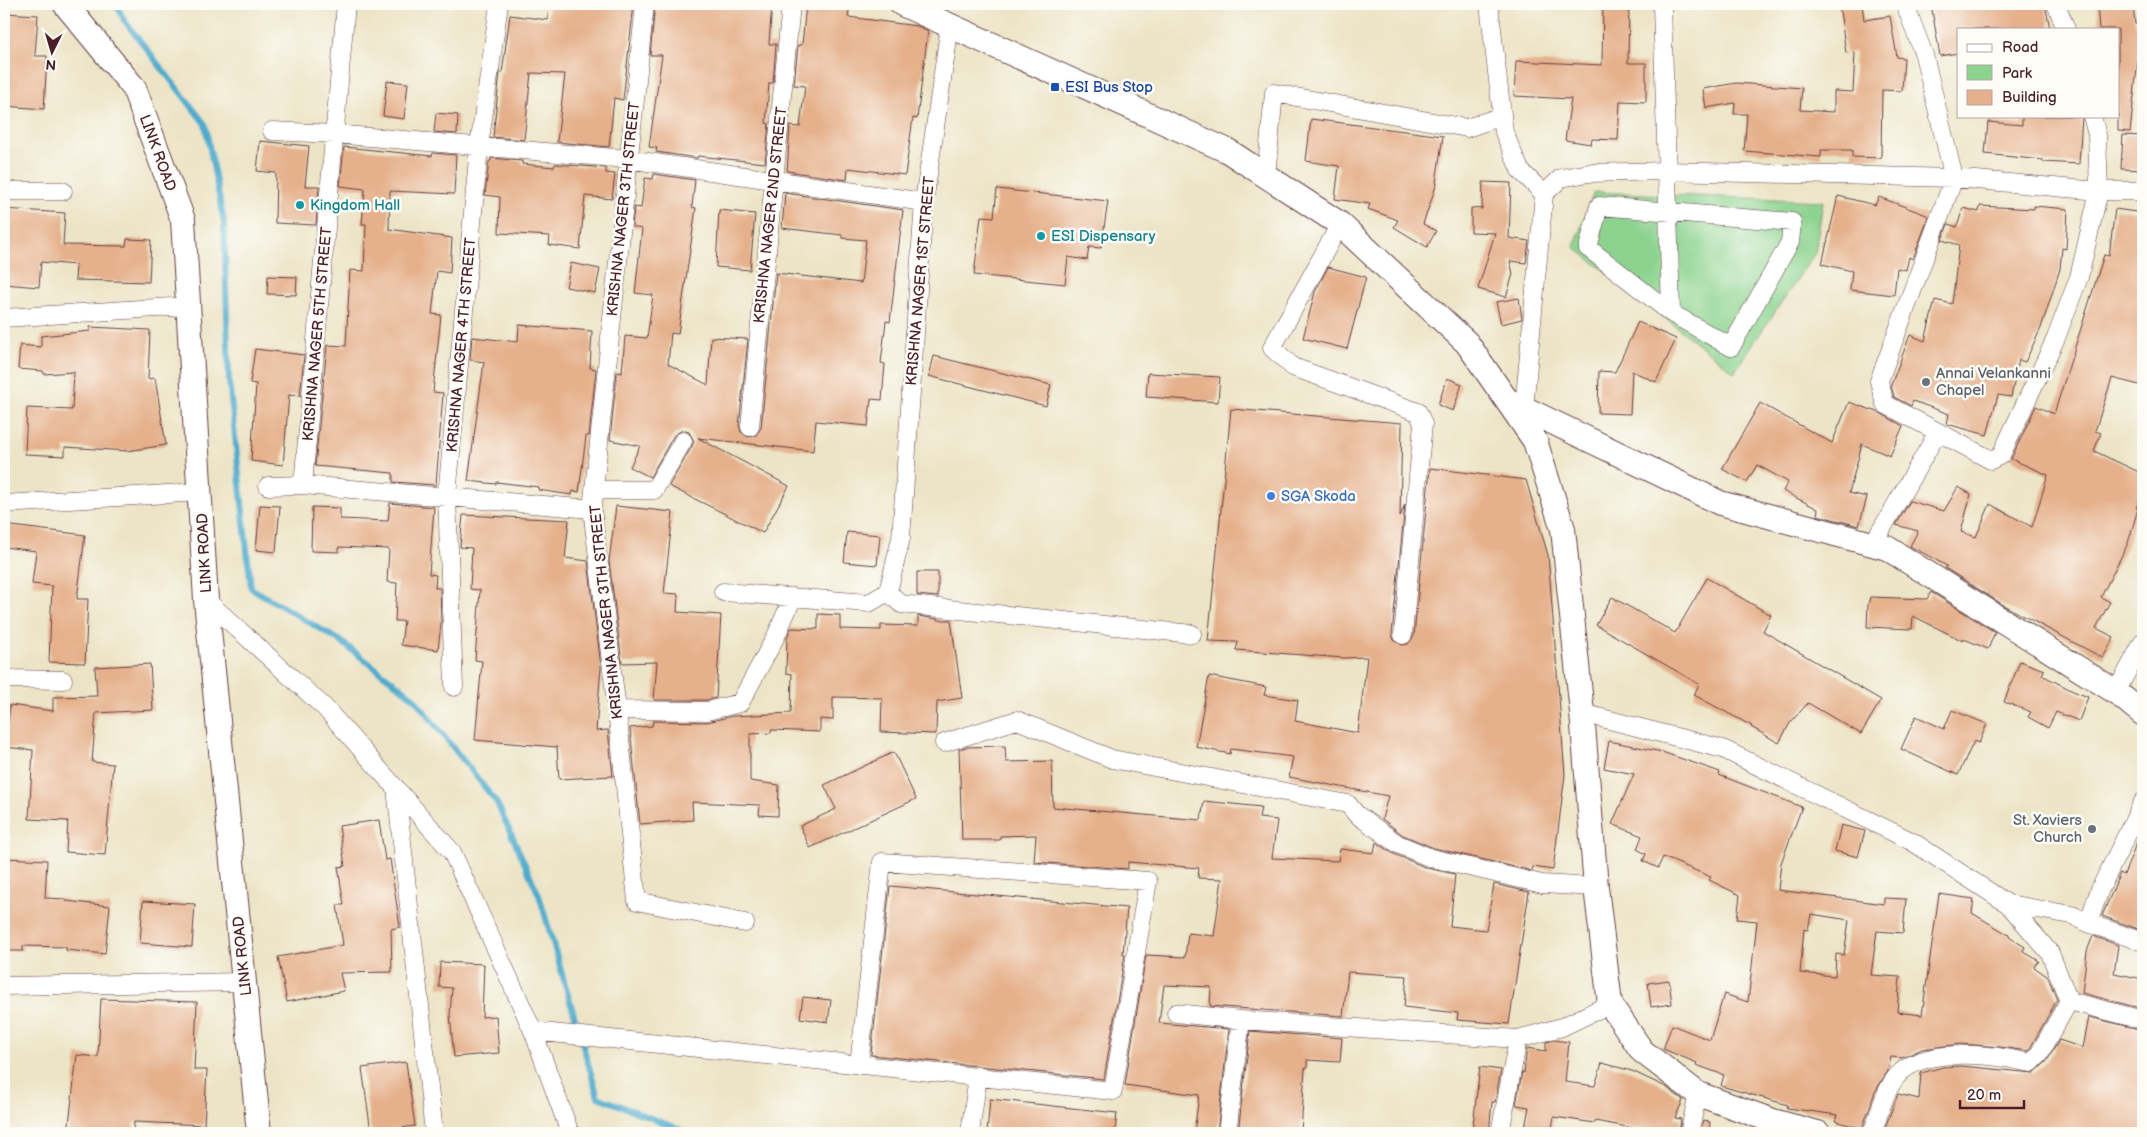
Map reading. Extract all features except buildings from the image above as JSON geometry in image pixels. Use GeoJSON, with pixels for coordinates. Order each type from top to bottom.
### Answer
{"type":"FeatureCollection","features":[{"type":"Feature","properties":{"kind":"street","name":"LINK ROAD"},"geometry":{"type":"LineString","coordinates":[[65,4],[134,88],[183,220],[206,600],[259,1133]]}},
{"type":"Feature","properties":{"kind":"street","name":"KRISHNA NAGER 5TH STREET"},"geometry":{"type":"LineString","coordinates":[[303,485],[346,4]]}},
{"type":"Feature","properties":{"kind":"street","name":"KRISHNA NAGER 4TH STREET"},"geometry":{"type":"LineString","coordinates":[[454,688],[447,496],[479,147],[500,4]]}},
{"type":"Feature","properties":{"kind":"street","name":"KRISHNA NAGER 3TH STREET"},"geometry":{"type":"LineString","coordinates":[[645,4],[627,159],[592,509],[617,710],[637,901],[745,923]]}},
{"type":"Feature","properties":{"kind":"street","name":"KRISHNA NAGER 2ND STREET"},"geometry":{"type":"LineString","coordinates":[[750,427],[791,4]]}},
{"type":"Feature","properties":{"kind":"street"},"geometry":{"type":"LineString","coordinates":[[902,4],[1228,151],[1340,224],[1467,343],[1515,404],[1535,441],[1563,528],[1582,713],[1596,887],[1610,1004],[1642,1051],[1698,1094],[1773,1121],[1818,1133]]}},
{"type":"Feature","properties":{"kind":"street"},"geometry":{"type":"LineString","coordinates":[[1489,4],[1504,132],[1520,170],[1544,194]]}},
{"type":"Feature","properties":{"kind":"street"},"geometry":{"type":"LineString","coordinates":[[1662,4],[1671,313]]}},
{"type":"Feature","properties":{"kind":"street"},"geometry":{"type":"LineString","coordinates":[[1905,4],[1924,55],[1954,178],[1879,381],[1885,404],[1991,460],[2001,455],[2056,338],[2079,277],[2099,190],[2097,135],[2093,118]]}},
{"type":"Feature","properties":{"kind":"street"},"geometry":{"type":"LineString","coordinates":[[2056,4],[2066,28]]}},
{"type":"Feature","properties":{"kind":"street","name":"KRISHNA NAGER 1ST STREET"},"geometry":{"type":"LineString","coordinates":[[888,592],[901,538],[924,202],[950,25]]}},
{"type":"Feature","properties":{"kind":"street"},"geometry":{"type":"LineString","coordinates":[[1266,176],[1274,93],[1466,128],[1502,116]]}},
{"type":"Feature","properties":{"kind":"street"},"geometry":{"type":"LineString","coordinates":[[272,131],[334,134],[627,159],[924,202]]}},
{"type":"Feature","properties":{"kind":"street"},"geometry":{"type":"LineString","coordinates":[[1515,404],[1544,194],[1561,178],[1588,173],[1666,170],[1954,178],[2099,190],[2143,191]]}},
{"type":"Feature","properties":{"kind":"street"},"geometry":{"type":"LineString","coordinates":[[4,190],[63,190]]}},
{"type":"Feature","properties":{"kind":"street"},"geometry":{"type":"LineString","coordinates":[[1599,206],[1668,212],[1792,222],[1790,242],[1731,347],[1671,313],[1588,248],[1599,206]]}},
{"type":"Feature","properties":{"kind":"street"},"geometry":{"type":"LineString","coordinates":[[1340,224],[1272,348],[1293,368],[1418,412],[1423,424],[1403,635]]}},
{"type":"Feature","properties":{"kind":"street"},"geometry":{"type":"LineString","coordinates":[[4,318],[187,306]]}},
{"type":"Feature","properties":{"kind":"street"},"geometry":{"type":"LineString","coordinates":[[1515,404],[1720,503],[1887,548],[2116,692],[2143,714]]}},
{"type":"Feature","properties":{"kind":"street"},"geometry":{"type":"LineString","coordinates":[[1873,544],[1938,432]]}},
{"type":"Feature","properties":{"kind":"street"},"geometry":{"type":"LineString","coordinates":[[594,490],[654,490],[683,441]]}},
{"type":"Feature","properties":{"kind":"street"},"geometry":{"type":"LineString","coordinates":[[268,486],[303,485],[592,509]]}},
{"type":"Feature","properties":{"kind":"street"},"geometry":{"type":"LineString","coordinates":[[4,504],[200,492]]}},
{"type":"Feature","properties":{"kind":"street"},"geometry":{"type":"LineString","coordinates":[[723,592],[869,603],[888,592],[901,604],[1192,634]]}},
{"type":"Feature","properties":{"kind":"street"},"geometry":{"type":"LineString","coordinates":[[617,710],[707,711],[740,703],[776,636],[793,597]]}},
{"type":"Feature","properties":{"kind":"street"},"geometry":{"type":"LineString","coordinates":[[206,600],[325,708],[452,852],[534,1031],[570,1133]]}},
{"type":"Feature","properties":{"kind":"street"},"geometry":{"type":"LineString","coordinates":[[2116,692],[2143,642]]}},
{"type":"Feature","properties":{"kind":"street"},"geometry":{"type":"LineString","coordinates":[[4,679],[63,680]]}},
{"type":"Feature","properties":{"kind":"street"},"geometry":{"type":"LineString","coordinates":[[1582,713],[1723,749],[1913,842],[2008,904],[2050,953],[2069,1000]]}},
{"type":"Feature","properties":{"kind":"street"},"geometry":{"type":"LineString","coordinates":[[944,743],[1017,720],[1112,759],[1348,804],[1356,814],[1398,844],[1431,858],[1542,884],[1596,887]]}},
{"type":"Feature","properties":{"kind":"street"},"geometry":{"type":"LineString","coordinates":[[396,788],[434,1133]]}},
{"type":"Feature","properties":{"kind":"street"},"geometry":{"type":"LineString","coordinates":[[2088,923],[2100,889],[2143,802]]}},
{"type":"Feature","properties":{"kind":"street"},"geometry":{"type":"LineString","coordinates":[[534,1031],[859,1065],[978,1076],[1113,1092],[1148,881],[882,862],[859,1065]]}},
{"type":"Feature","properties":{"kind":"street"},"geometry":{"type":"LineString","coordinates":[[2008,904],[2072,915],[2088,923],[2143,942]]}},
{"type":"Feature","properties":{"kind":"street"},"geometry":{"type":"LineString","coordinates":[[4,986],[244,982]]}},
{"type":"Feature","properties":{"kind":"street"},"geometry":{"type":"LineString","coordinates":[[2069,1000],[2143,1020]]}},
{"type":"Feature","properties":{"kind":"street"},"geometry":{"type":"LineString","coordinates":[[1872,1133],[1890,1088],[1897,1076],[1918,1062],[1940,1056],[2007,1057],[2031,1063],[2038,1056],[2069,1000]]}},
{"type":"Feature","properties":{"kind":"street"},"geometry":{"type":"LineString","coordinates":[[1176,1014],[1518,1039],[1562,1027],[1610,1004]]}},
{"type":"Feature","properties":{"kind":"street"},"geometry":{"type":"LineString","coordinates":[[1227,1133],[1241,1020]]}},
{"type":"Feature","properties":{"kind":"street"},"geometry":{"type":"LineString","coordinates":[[1500,1133],[1518,1039]]}},
{"type":"Feature","properties":{"kind":"street"},"geometry":{"type":"LineString","coordinates":[[970,1133],[978,1076]]}},
{"type":"Feature","properties":{"kind":"street"},"geometry":{"type":"LineString","coordinates":[[1689,1133],[1698,1094]]}},
{"type":"Feature","properties":{"kind":"green space"},"geometry":{"type":"Polygon","coordinates":[[[1594,192],[1823,201],[1815,253],[1734,372],[1574,247],[1594,192]]]}},
{"type":"Feature","properties":{"kind":"waterway"},"geometry":{"type":"LineString","coordinates":[[116,4],[124,20],[205,124],[224,222],[229,380],[251,588],[339,640],[413,697],[497,803],[539,895],[598,1097],[689,1133]]}},
{"type":"Feature","properties":{"kind":"place","name":"ESI Bus Stop"},"geometry":{"type":"Point","coordinates":[1055,87]}},
{"type":"Feature","properties":{"kind":"place","name":"Kingdom Hall"},"geometry":{"type":"Point","coordinates":[300,205]}},
{"type":"Feature","properties":{"kind":"place","name":"ESI Dispensary"},"geometry":{"type":"Point","coordinates":[1041,236]}},
{"type":"Feature","properties":{"kind":"place","name":"Annai Velankanni Chapel"},"geometry":{"type":"Point","coordinates":[1926,382]}},
{"type":"Feature","properties":{"kind":"place","name":"SGA Skoda"},"geometry":{"type":"Point","coordinates":[1271,496]}},
{"type":"Feature","properties":{"kind":"place","name":"St. Xaviers Church"},"geometry":{"type":"Point","coordinates":[2092,829]}}]}
